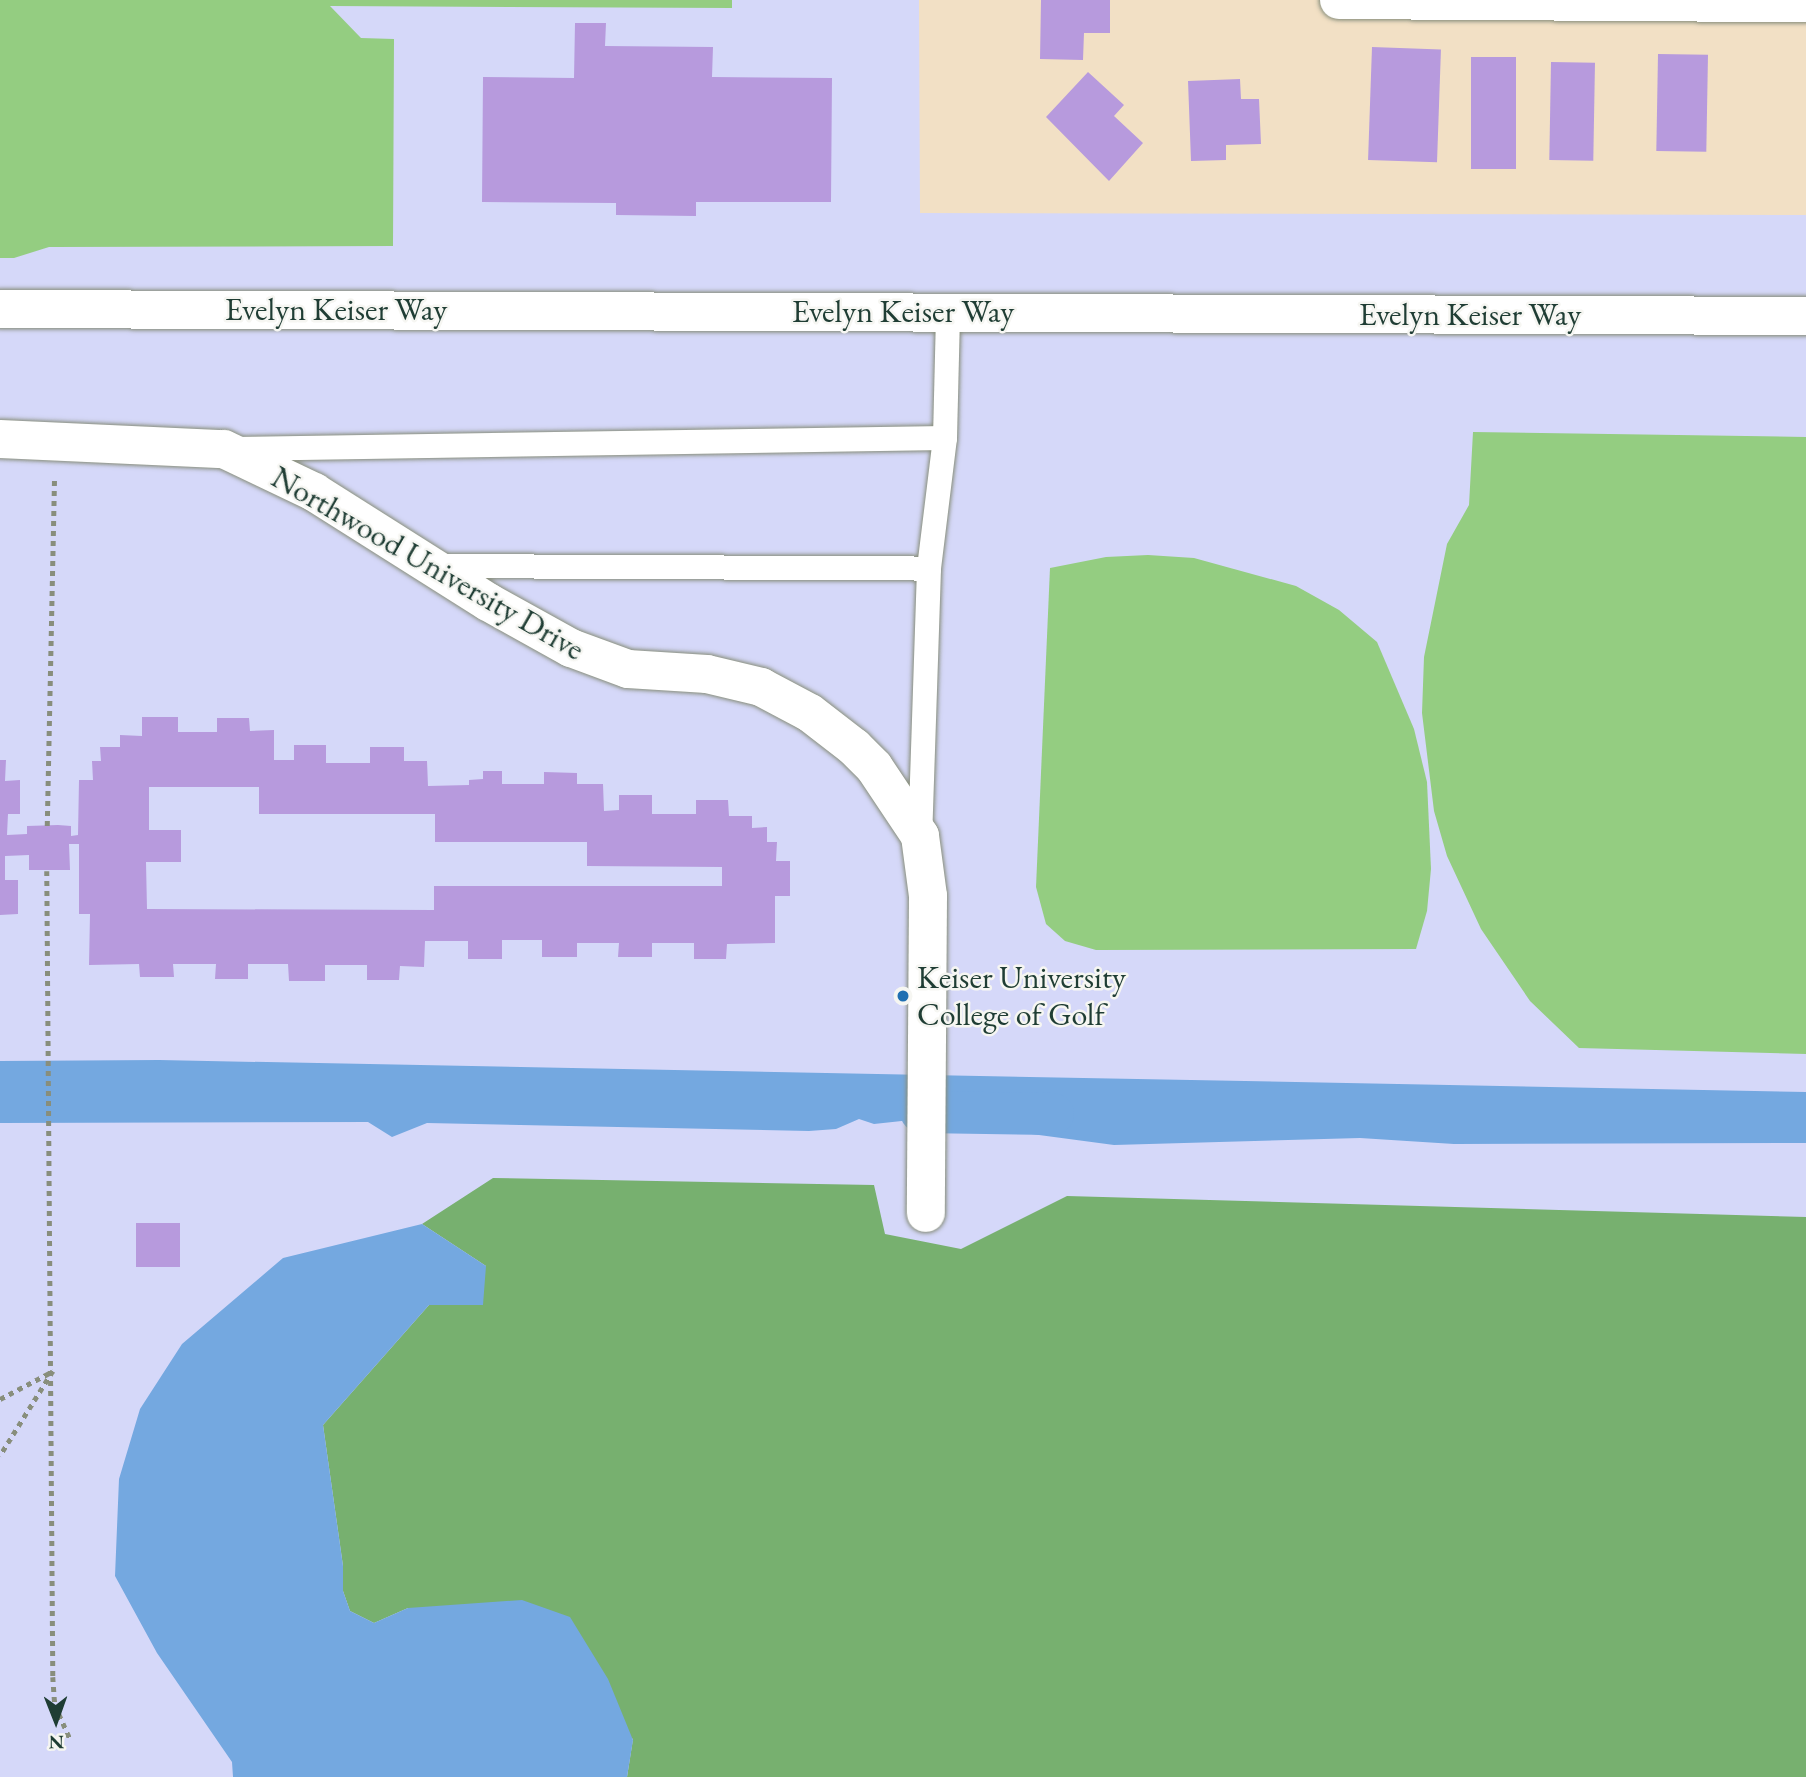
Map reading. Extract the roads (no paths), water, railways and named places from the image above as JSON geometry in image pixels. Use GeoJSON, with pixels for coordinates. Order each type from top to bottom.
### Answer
{"type":"FeatureCollection","features":[{"type":"Feature","properties":{"kind":"street"},"geometry":{"type":"LineString","coordinates":[[1339,0],[1806,3]]}},
{"type":"Feature","properties":{"kind":"street","name":"Evelyn Keiser Way"},"geometry":{"type":"LineString","coordinates":[[0,309],[1806,316]]}},
{"type":"Feature","properties":{"kind":"street","name":"Northwood University Drive"},"geometry":{"type":"LineString","coordinates":[[0,439],[224,449],[314,492],[488,602],[600,661],[628,669],[734,679],[786,698],[874,767],[920,836],[928,896],[926,1213]]}},
{"type":"Feature","properties":{"kind":"lane"},"geometry":{"type":"LineString","coordinates":[[920,836],[929,569],[945,438],[948,312]]}},
{"type":"Feature","properties":{"kind":"lane"},"geometry":{"type":"LineString","coordinates":[[224,449],[945,438]]}},
{"type":"Feature","properties":{"kind":"lane"},"geometry":{"type":"LineString","coordinates":[[433,566],[929,569]]}},
{"type":"Feature","properties":{"kind":"water"},"geometry":{"type":"Polygon","coordinates":[[[159,1060],[1806,1092],[1806,1143],[1454,1144],[1360,1138],[1114,1145],[1024,1133],[1007,1128],[994,1111],[874,1124],[859,1119],[836,1129],[809,1131],[427,1123],[392,1137],[368,1122],[0,1123],[0,1061],[159,1060]]]}},
{"type":"Feature","properties":{"kind":"water"},"geometry":{"type":"Polygon","coordinates":[[[422,1224],[486,1266],[483,1305],[429,1305],[323,1425],[343,1566],[343,1591],[350,1611],[374,1623],[408,1608],[522,1600],[570,1617],[608,1679],[633,1740],[627,1777],[233,1777],[232,1762],[157,1653],[115,1576],[119,1479],[140,1409],[182,1344],[283,1258],[422,1224]]]}},
{"type":"Feature","properties":{"kind":"waterway"},"geometry":{"type":"LineString","coordinates":[[921,1112],[1053,1114]]}},
{"type":"Feature","properties":{"kind":"place","name":"Keiser University College of Golf"},"geometry":{"type":"Point","coordinates":[903,996]}}]}
